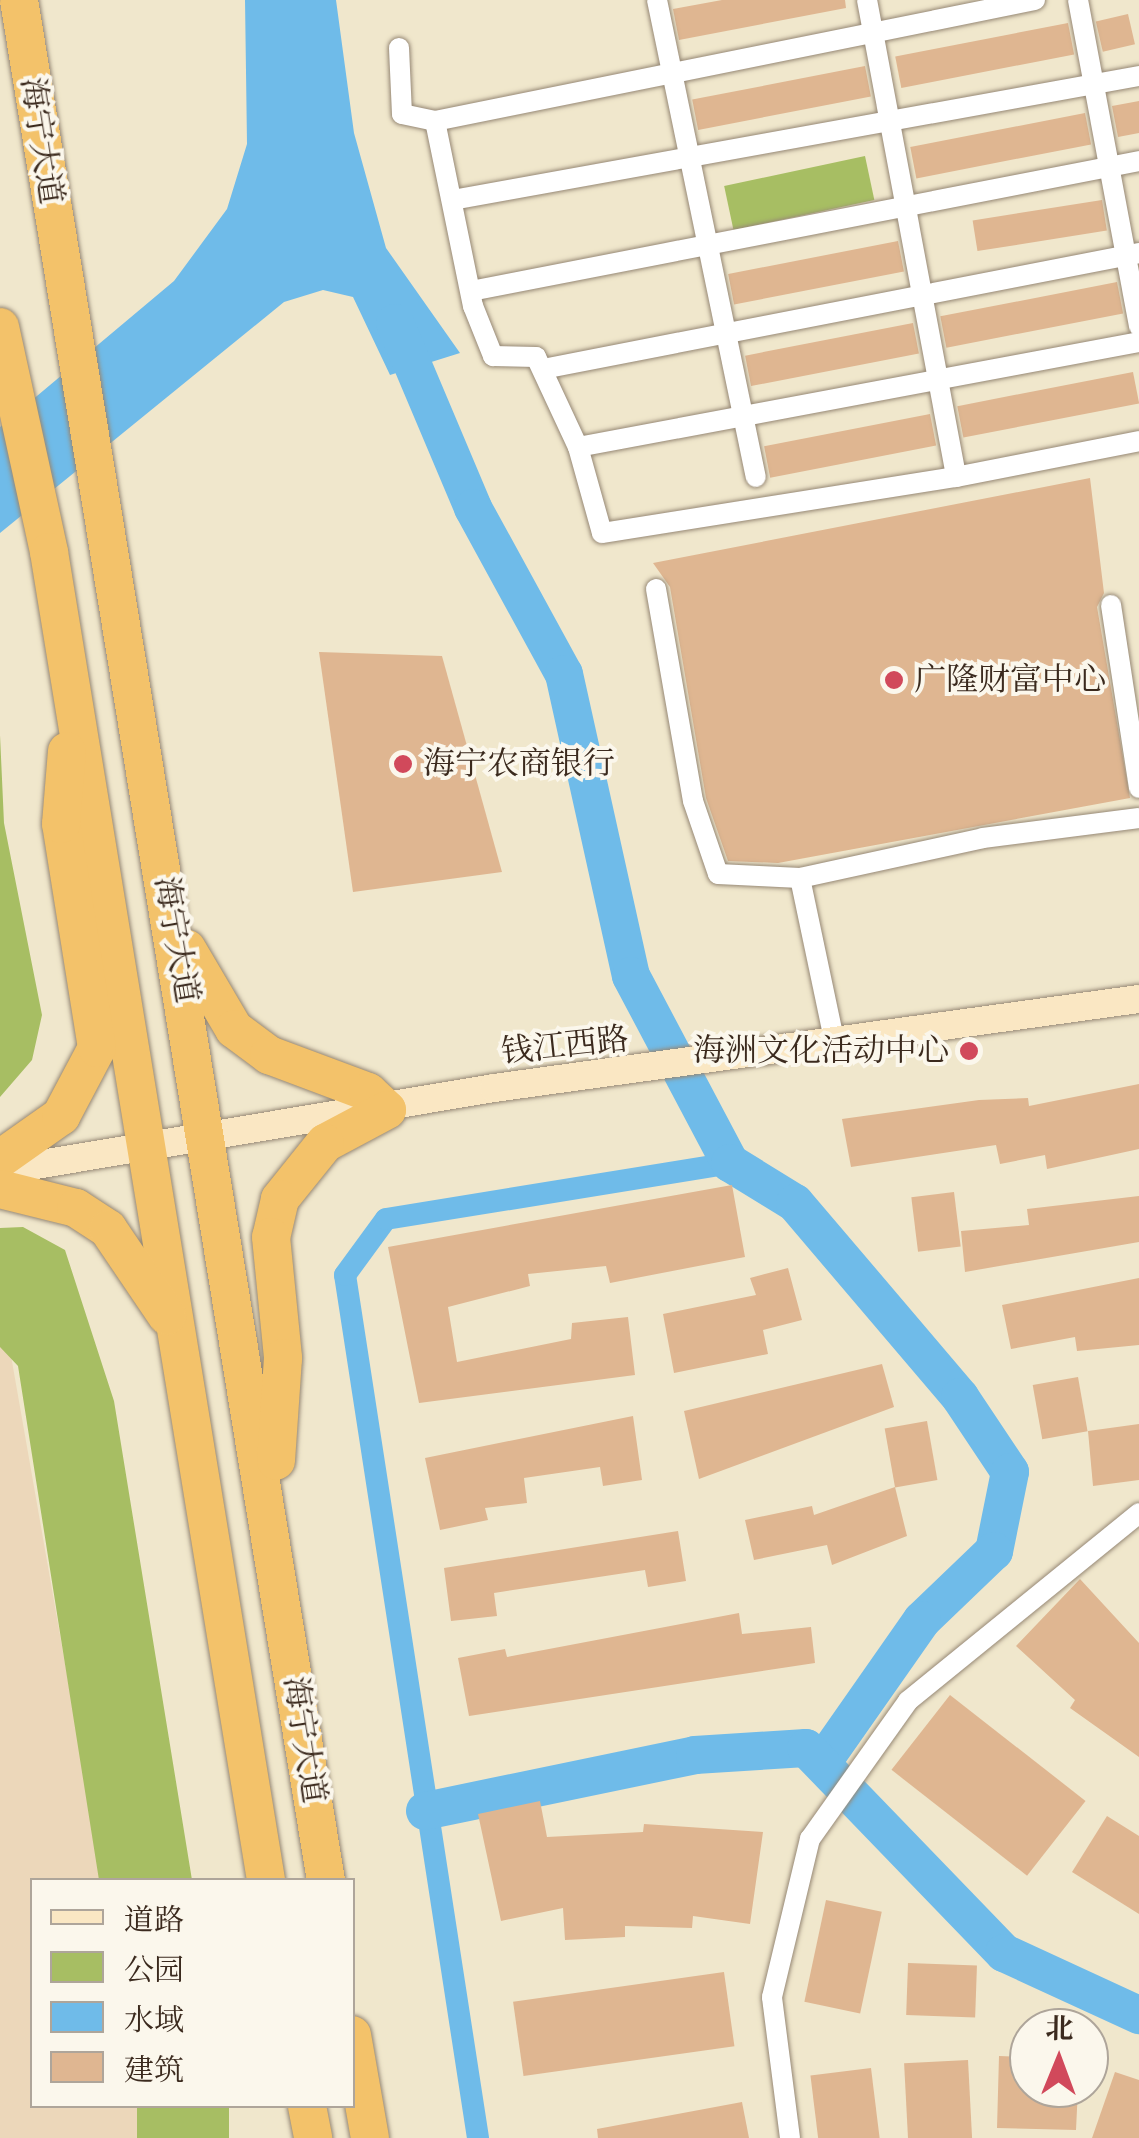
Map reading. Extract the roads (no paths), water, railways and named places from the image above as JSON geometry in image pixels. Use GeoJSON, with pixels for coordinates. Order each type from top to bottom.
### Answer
{"type":"FeatureCollection","features":[{"type":"Feature","properties":{"kind":"highway","name":"海宁大道"},"geometry":{"type":"LineString","coordinates":[[19,0],[71,333],[210,1136],[326,1878]]}},
{"type":"Feature","properties":{"kind":"highway","name":"海宁大道"},"geometry":{"type":"LineString","coordinates":[[3,344],[49,552],[266,1878]]}},
{"type":"Feature","properties":{"kind":"highway"},"geometry":{"type":"LineString","coordinates":[[0,1159],[61,1116],[97,1048],[61,824],[71,688]]}},
{"type":"Feature","properties":{"kind":"highway"},"geometry":{"type":"LineString","coordinates":[[174,926],[234,1028],[269,1055],[368,1092],[387,1110],[325,1143],[280,1199],[270,1237],[283,1358],[271,1528]]}},
{"type":"Feature","properties":{"kind":"highway"},"geometry":{"type":"LineString","coordinates":[[0,1189],[76,1208],[108,1229],[178,1337]]}},
{"type":"Feature","properties":{"kind":"highway"},"geometry":{"type":"LineString","coordinates":[[355,2053],[370,2138]]}},
{"type":"Feature","properties":{"kind":"highway"},"geometry":{"type":"LineString","coordinates":[[308,2108],[314,2138]]}},
{"type":"Feature","properties":{"kind":"main road","name":"钱江西路"},"geometry":{"type":"LineString","coordinates":[[0,1171],[149,1150],[494,1088],[668,1071],[1139,999]]}},
{"type":"Feature","properties":{"kind":"street"},"geometry":{"type":"LineString","coordinates":[[657,0],[756,477]]}},
{"type":"Feature","properties":{"kind":"street"},"geometry":{"type":"LineString","coordinates":[[867,0],[956,477]]}},
{"type":"Feature","properties":{"kind":"street"},"geometry":{"type":"LineString","coordinates":[[399,48],[402,114],[436,121],[671,68],[1036,0]]}},
{"type":"Feature","properties":{"kind":"street"},"geometry":{"type":"LineString","coordinates":[[1078,0],[1109,167],[1132,254],[1139,326]]}},
{"type":"Feature","properties":{"kind":"street"},"geometry":{"type":"LineString","coordinates":[[458,199],[1139,76]]}},
{"type":"Feature","properties":{"kind":"street"},"geometry":{"type":"LineString","coordinates":[[436,121],[458,199],[471,291],[493,356],[536,357],[543,368],[578,447],[602,532],[956,477],[1139,441]]}},
{"type":"Feature","properties":{"kind":"street"},"geometry":{"type":"LineString","coordinates":[[471,291],[1139,162]]}},
{"type":"Feature","properties":{"kind":"street"},"geometry":{"type":"LineString","coordinates":[[543,368],[1132,254]]}},
{"type":"Feature","properties":{"kind":"street"},"geometry":{"type":"LineString","coordinates":[[578,447],[1139,342]]}},
{"type":"Feature","properties":{"kind":"street"},"geometry":{"type":"LineString","coordinates":[[656,588],[693,802],[718,874],[800,878],[983,838],[1139,818]]}},
{"type":"Feature","properties":{"kind":"street"},"geometry":{"type":"LineString","coordinates":[[1111,605],[1139,788]]}},
{"type":"Feature","properties":{"kind":"street"},"geometry":{"type":"LineString","coordinates":[[800,878],[835,1044]]}},
{"type":"Feature","properties":{"kind":"street"},"geometry":{"type":"LineString","coordinates":[[790,2138],[772,1997],[820,1825],[874,1749],[931,1681],[1139,1513]]}},
{"type":"Feature","properties":{"kind":"water"},"geometry":{"type":"Polygon","coordinates":[[[245,0],[336,0],[354,133],[386,248],[460,353],[390,375],[353,297],[323,290],[284,302],[0,533],[0,427],[174,281],[227,209],[247,144],[245,0]]]}},
{"type":"Feature","properties":{"kind":"waterway"},"geometry":{"type":"LineString","coordinates":[[395,323],[473,508],[564,674],[631,976],[730,1163],[795,1203],[960,1397],[1010,1472],[994,1551],[922,1620],[822,1763]]}},
{"type":"Feature","properties":{"kind":"waterway"},"geometry":{"type":"LineString","coordinates":[[478,2138],[345,1275],[386,1219],[730,1163]]}},
{"type":"Feature","properties":{"kind":"waterway"},"geometry":{"type":"LineString","coordinates":[[425,1811],[695,1755],[806,1748],[1004,1953],[1139,2015]]}},
{"type":"Feature","properties":{"kind":"place","name":"广隆财富中心"},"geometry":{"type":"Point","coordinates":[894,680]}},
{"type":"Feature","properties":{"kind":"place","name":"海宁农商银行"},"geometry":{"type":"Point","coordinates":[403,764]}},
{"type":"Feature","properties":{"kind":"place","name":"海洲文化活动中心"},"geometry":{"type":"Point","coordinates":[969,1051]}}]}
